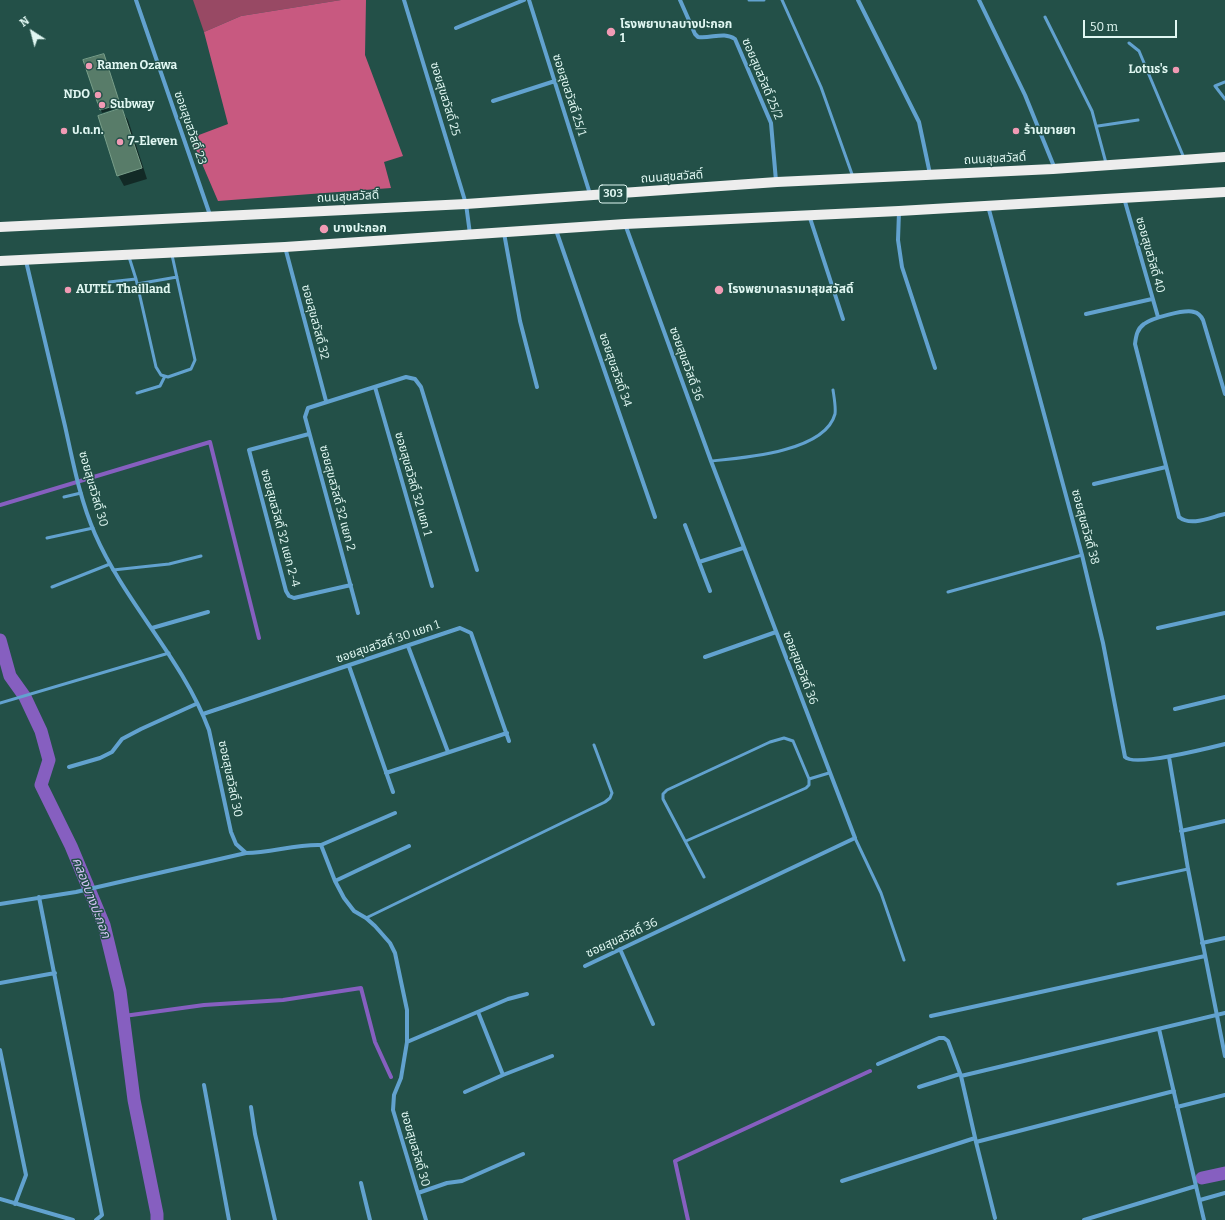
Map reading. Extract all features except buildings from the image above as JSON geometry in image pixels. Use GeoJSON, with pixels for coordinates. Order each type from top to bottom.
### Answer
{"type":"FeatureCollection","features":[{"type":"Feature","properties":{"kind":"main road","name":"ถนนสุขสวัสดิ์"},"geometry":{"type":"LineString","coordinates":[[0,227],[466,204],[777,182],[1055,169],[1225,157]]}},
{"type":"Feature","properties":{"kind":"main road"},"geometry":{"type":"LineString","coordinates":[[0,261],[128,253],[285,247],[625,224],[899,211],[1225,192]]}},
{"type":"Feature","properties":{"kind":"street","name":"ซอยสุขสวัสดิ์ 23"},"geometry":{"type":"LineString","coordinates":[[136,0],[211,217]]}},
{"type":"Feature","properties":{"kind":"street","name":"ซอยสุขสวัสดิ์ 25"},"geometry":{"type":"LineString","coordinates":[[404,0],[466,204],[470,234]]}},
{"type":"Feature","properties":{"kind":"street"},"geometry":{"type":"LineString","coordinates":[[456,28],[524,0]]}},
{"type":"Feature","properties":{"kind":"street","name":"ซอยสุขสวัสดิ์ 25/1"},"geometry":{"type":"LineString","coordinates":[[529,0],[591,196]]}},
{"type":"Feature","properties":{"kind":"street","name":"ซอยสุขสวัสดิ์ 25/2"},"geometry":{"type":"LineString","coordinates":[[680,0],[695,34],[698,37],[730,35],[735,39],[771,123],[777,182]]}},
{"type":"Feature","properties":{"kind":"street"},"geometry":{"type":"LineString","coordinates":[[858,0],[920,122],[930,175]]}},
{"type":"Feature","properties":{"kind":"street"},"geometry":{"type":"LineString","coordinates":[[979,0],[1025,95],[1055,169]]}},
{"type":"Feature","properties":{"kind":"street"},"geometry":{"type":"LineString","coordinates":[[493,101],[554,81]]}},
{"type":"Feature","properties":{"kind":"street","name":"ซอยสุขสวัสดิ์ 40"},"geometry":{"type":"LineString","coordinates":[[1124,197],[1158,317]]}},
{"type":"Feature","properties":{"kind":"street","name":"ซอยสุขสวัสดิ์ 38"},"geometry":{"type":"LineString","coordinates":[[988,205],[1082,555],[1103,643],[1125,757],[1131,761],[1169,757],[1225,744]]}},
{"type":"Feature","properties":{"kind":"street"},"geometry":{"type":"LineString","coordinates":[[899,211],[898,240],[902,267],[935,368]]}},
{"type":"Feature","properties":{"kind":"street"},"geometry":{"type":"LineString","coordinates":[[809,215],[843,319]]}},
{"type":"Feature","properties":{"kind":"street","name":"ซอยสุขสวัสดิ์ 36"},"geometry":{"type":"LineString","coordinates":[[585,966],[855,838],[710,461],[625,224]]}},
{"type":"Feature","properties":{"kind":"street","name":"ซอยสุขสวัสดิ์ 34"},"geometry":{"type":"LineString","coordinates":[[556,229],[655,517]]}},
{"type":"Feature","properties":{"kind":"street"},"geometry":{"type":"LineString","coordinates":[[504,232],[520,321],[537,387]]}},
{"type":"Feature","properties":{"kind":"street","name":"ซอยสุขสวัสดิ์ 32"},"geometry":{"type":"LineString","coordinates":[[285,247],[326,401]]}},
{"type":"Feature","properties":{"kind":"street","name":"ซอยสุขสวัสดิ์ 30"},"geometry":{"type":"LineString","coordinates":[[26,259],[80,491],[93,528],[113,570],[170,653],[196,704],[203,714],[209,730],[231,832],[236,844],[246,853]]}},
{"type":"Feature","properties":{"kind":"street"},"geometry":{"type":"LineString","coordinates":[[1086,314],[1152,299]]}},
{"type":"Feature","properties":{"kind":"street"},"geometry":{"type":"LineString","coordinates":[[1225,394],[1203,320],[1198,313],[1193,311],[1158,317],[1143,325],[1136,334],[1135,344],[1179,517],[1184,521],[1190,522],[1225,514]]}},
{"type":"Feature","properties":{"kind":"street","name":"ซอยสุขสวัสดิ์ 32 แยก 2"},"geometry":{"type":"LineString","coordinates":[[358,613],[304,417],[308,408],[326,401],[406,377],[415,379],[421,387],[477,570]]}},
{"type":"Feature","properties":{"kind":"street","name":"ซอยสุขสวัสดิ์ 32 แยก 1"},"geometry":{"type":"LineString","coordinates":[[375,387],[432,586]]}},
{"type":"Feature","properties":{"kind":"street","name":"ซอยสุขสวัสดิ์ 32 แยก 2-4"},"geometry":{"type":"LineString","coordinates":[[309,434],[249,450],[289,596],[294,598],[351,585]]}},
{"type":"Feature","properties":{"kind":"street"},"geometry":{"type":"LineString","coordinates":[[1094,484],[1166,467]]}},
{"type":"Feature","properties":{"kind":"street"},"geometry":{"type":"LineString","coordinates":[[685,525],[710,591]]}},
{"type":"Feature","properties":{"kind":"street"},"geometry":{"type":"LineString","coordinates":[[700,562],[743,548]]}},
{"type":"Feature","properties":{"kind":"street"},"geometry":{"type":"LineString","coordinates":[[152,628],[208,612]]}},
{"type":"Feature","properties":{"kind":"street"},"geometry":{"type":"LineString","coordinates":[[1158,628],[1225,613]]}},
{"type":"Feature","properties":{"kind":"street","name":"ซอยสุขสวัสดิ์ 30 แยก 1"},"geometry":{"type":"LineString","coordinates":[[203,714],[460,628],[471,633],[509,741]]}},
{"type":"Feature","properties":{"kind":"street"},"geometry":{"type":"LineString","coordinates":[[705,657],[776,632]]}},
{"type":"Feature","properties":{"kind":"street"},"geometry":{"type":"LineString","coordinates":[[408,646],[448,752]]}},
{"type":"Feature","properties":{"kind":"street"},"geometry":{"type":"LineString","coordinates":[[349,666],[393,792]]}},
{"type":"Feature","properties":{"kind":"street"},"geometry":{"type":"LineString","coordinates":[[1175,709],[1225,697]]}},
{"type":"Feature","properties":{"kind":"street"},"geometry":{"type":"LineString","coordinates":[[69,767],[100,758],[112,752],[122,739],[196,704]]}},
{"type":"Feature","properties":{"kind":"street"},"geometry":{"type":"LineString","coordinates":[[386,773],[506,733]]}},
{"type":"Feature","properties":{"kind":"street"},"geometry":{"type":"LineString","coordinates":[[1169,757],[1188,869],[1225,1056]]}},
{"type":"Feature","properties":{"kind":"street"},"geometry":{"type":"LineString","coordinates":[[0,904],[96,888],[246,853],[261,853],[304,844],[321,845],[395,813]]}},
{"type":"Feature","properties":{"kind":"street"},"geometry":{"type":"LineString","coordinates":[[1181,831],[1225,821]]}},
{"type":"Feature","properties":{"kind":"street","name":"ซอยสุขสวัสดิ์ 30"},"geometry":{"type":"LineString","coordinates":[[321,845],[335,881],[344,898],[354,910],[366,918],[390,943],[395,953],[407,1010],[407,1042],[401,1078],[394,1095],[393,1110],[426,1220]]}},
{"type":"Feature","properties":{"kind":"street"},"geometry":{"type":"LineString","coordinates":[[335,881],[409,846]]}},
{"type":"Feature","properties":{"kind":"street"},"geometry":{"type":"LineString","coordinates":[[39,897],[102,1215],[96,1220]]}},
{"type":"Feature","properties":{"kind":"street"},"geometry":{"type":"LineString","coordinates":[[1202,943],[1225,938]]}},
{"type":"Feature","properties":{"kind":"street"},"geometry":{"type":"LineString","coordinates":[[620,949],[653,1024]]}},
{"type":"Feature","properties":{"kind":"street"},"geometry":{"type":"LineString","coordinates":[[931,1016],[1205,956]]}},
{"type":"Feature","properties":{"kind":"street"},"geometry":{"type":"LineString","coordinates":[[0,983],[55,973]]}},
{"type":"Feature","properties":{"kind":"street"},"geometry":{"type":"LineString","coordinates":[[407,1042],[508,999],[527,994]]}},
{"type":"Feature","properties":{"kind":"street"},"geometry":{"type":"LineString","coordinates":[[478,1012],[502,1075]]}},
{"type":"Feature","properties":{"kind":"street"},"geometry":{"type":"LineString","coordinates":[[919,1087],[961,1075],[1225,1013]]}},
{"type":"Feature","properties":{"kind":"street"},"geometry":{"type":"LineString","coordinates":[[1159,1029],[1204,1220]]}},
{"type":"Feature","properties":{"kind":"street"},"geometry":{"type":"LineString","coordinates":[[878,1064],[939,1038],[944,1038],[948,1041],[961,1075],[995,1218]]}},
{"type":"Feature","properties":{"kind":"street"},"geometry":{"type":"LineString","coordinates":[[0,1050],[26,1175],[15,1204]]}},
{"type":"Feature","properties":{"kind":"street"},"geometry":{"type":"LineString","coordinates":[[465,1092],[502,1075],[552,1056]]}},
{"type":"Feature","properties":{"kind":"street"},"geometry":{"type":"LineString","coordinates":[[204,1085],[229,1220]]}},
{"type":"Feature","properties":{"kind":"street"},"geometry":{"type":"LineString","coordinates":[[842,1181],[976,1140],[1174,1091]]}},
{"type":"Feature","properties":{"kind":"street"},"geometry":{"type":"LineString","coordinates":[[1177,1107],[1225,1095]]}},
{"type":"Feature","properties":{"kind":"street"},"geometry":{"type":"LineString","coordinates":[[251,1107],[275,1220]]}},
{"type":"Feature","properties":{"kind":"street"},"geometry":{"type":"LineString","coordinates":[[418,1193],[447,1183],[462,1181],[523,1154]]}},
{"type":"Feature","properties":{"kind":"street"},"geometry":{"type":"LineString","coordinates":[[361,1183],[370,1220]]}},
{"type":"Feature","properties":{"kind":"street"},"geometry":{"type":"LineString","coordinates":[[1084,1220],[1196,1186]]}},
{"type":"Feature","properties":{"kind":"street"},"geometry":{"type":"LineString","coordinates":[[1200,1200],[1225,1194]]}},
{"type":"Feature","properties":{"kind":"street"},"geometry":{"type":"LineString","coordinates":[[0,1199],[72,1220]]}},
{"type":"Feature","properties":{"kind":"lane"},"geometry":{"type":"LineString","coordinates":[[749,0],[764,0]]}},
{"type":"Feature","properties":{"kind":"lane"},"geometry":{"type":"LineString","coordinates":[[782,0],[821,87],[854,179]]}},
{"type":"Feature","properties":{"kind":"lane"},"geometry":{"type":"LineString","coordinates":[[1045,16],[1092,111],[1098,126],[1106,165]]}},
{"type":"Feature","properties":{"kind":"lane"},"geometry":{"type":"LineString","coordinates":[[1129,43],[1139,51],[1185,160]]}},
{"type":"Feature","properties":{"kind":"lane"},"geometry":{"type":"LineString","coordinates":[[1225,82],[1215,86],[1225,99]]}},
{"type":"Feature","properties":{"kind":"lane"},"geometry":{"type":"LineString","coordinates":[[1098,126],[1138,120]]}},
{"type":"Feature","properties":{"kind":"lane"},"geometry":{"type":"LineString","coordinates":[[128,253],[136,279],[156,367],[161,375],[165,376],[191,369],[195,360],[171,252]]}},
{"type":"Feature","properties":{"kind":"lane"},"geometry":{"type":"LineString","coordinates":[[137,284],[177,277]]}},
{"type":"Feature","properties":{"kind":"lane"},"geometry":{"type":"LineString","coordinates":[[109,282],[136,279]]}},
{"type":"Feature","properties":{"kind":"lane"},"geometry":{"type":"LineString","coordinates":[[137,393],[160,386],[165,376]]}},
{"type":"Feature","properties":{"kind":"lane"},"geometry":{"type":"LineString","coordinates":[[710,461],[749,457],[803,444],[824,432],[835,414],[833,390]]}},
{"type":"Feature","properties":{"kind":"lane"},"geometry":{"type":"LineString","coordinates":[[64,497],[80,491]]}},
{"type":"Feature","properties":{"kind":"lane"},"geometry":{"type":"LineString","coordinates":[[47,538],[93,528]]}},
{"type":"Feature","properties":{"kind":"lane"},"geometry":{"type":"LineString","coordinates":[[948,592],[1082,555]]}},
{"type":"Feature","properties":{"kind":"lane"},"geometry":{"type":"LineString","coordinates":[[113,570],[169,564],[201,556]]}},
{"type":"Feature","properties":{"kind":"lane"},"geometry":{"type":"LineString","coordinates":[[52,587],[110,564]]}},
{"type":"Feature","properties":{"kind":"lane"},"geometry":{"type":"LineString","coordinates":[[0,703],[170,653]]}},
{"type":"Feature","properties":{"kind":"lane"},"geometry":{"type":"LineString","coordinates":[[686,841],[806,788],[809,785],[808,778],[793,741],[784,738],[770,742],[667,790],[663,794],[663,799],[704,877]]}},
{"type":"Feature","properties":{"kind":"lane"},"geometry":{"type":"LineString","coordinates":[[366,918],[605,802],[610,798],[612,793],[594,745]]}},
{"type":"Feature","properties":{"kind":"lane"},"geometry":{"type":"LineString","coordinates":[[808,778],[829,772]]}},
{"type":"Feature","properties":{"kind":"lane"},"geometry":{"type":"LineString","coordinates":[[855,838],[880,893],[904,960]]}},
{"type":"Feature","properties":{"kind":"lane"},"geometry":{"type":"LineString","coordinates":[[1118,884],[1188,869]]}},
{"type":"Feature","properties":{"kind":"shaded area"},"geometry":{"type":"Polygon","coordinates":[[[193,0],[341,0],[241,16],[204,32],[193,0]]]}},
{"type":"Feature","properties":{"kind":"shaded area"},"geometry":{"type":"Polygon","coordinates":[[[341,0],[366,0],[365,55],[403,156],[384,162],[391,188],[218,201],[191,138],[228,124],[204,32],[241,16],[341,0]]]}},
{"type":"Feature","properties":{"kind":"waterway"},"geometry":{"type":"LineString","coordinates":[[0,505],[210,442],[259,638]]}},
{"type":"Feature","properties":{"kind":"waterway","name":"คลองบางปะกอก"},"geometry":{"type":"LineString","coordinates":[[0,640],[10,676],[25,697],[41,731],[49,760],[41,785],[71,846],[104,925],[120,991],[134,1100],[157,1220]]}},
{"type":"Feature","properties":{"kind":"waterway"},"geometry":{"type":"LineString","coordinates":[[124,1016],[204,1005],[283,1000],[361,988],[375,1042],[391,1077]]}},
{"type":"Feature","properties":{"kind":"waterway"},"geometry":{"type":"LineString","coordinates":[[688,1220],[675,1161],[870,1071]]}},
{"type":"Feature","properties":{"kind":"waterway"},"geometry":{"type":"LineString","coordinates":[[1202,1178],[1225,1173]]}},
{"type":"Feature","properties":{"kind":"place","name":"โรงพยาบาลบางปะกอก 1"},"geometry":{"type":"Point","coordinates":[611,32]}},
{"type":"Feature","properties":{"kind":"place","name":"Ramen Ozawa"},"geometry":{"type":"Point","coordinates":[89,66]}},
{"type":"Feature","properties":{"kind":"place","name":"Lotus's"},"geometry":{"type":"Point","coordinates":[1176,70]}},
{"type":"Feature","properties":{"kind":"place","name":"NDO"},"geometry":{"type":"Point","coordinates":[98,95]}},
{"type":"Feature","properties":{"kind":"place","name":"Subway"},"geometry":{"type":"Point","coordinates":[102,105]}},
{"type":"Feature","properties":{"kind":"place","name":"ป.ต.ท."},"geometry":{"type":"Point","coordinates":[64,131]}},
{"type":"Feature","properties":{"kind":"place","name":"ร้านขายยา"},"geometry":{"type":"Point","coordinates":[1016,131]}},
{"type":"Feature","properties":{"kind":"place","name":"7-Eleven"},"geometry":{"type":"Point","coordinates":[120,142]}},
{"type":"Feature","properties":{"kind":"place","name":"บางปะกอก"},"geometry":{"type":"Point","coordinates":[324,229]}},
{"type":"Feature","properties":{"kind":"place","name":"AUTEL Thailland"},"geometry":{"type":"Point","coordinates":[68,290]}},
{"type":"Feature","properties":{"kind":"place","name":"โรงพยาบาลรามาสุขสวัสดิ์"},"geometry":{"type":"Point","coordinates":[719,290]}}]}
